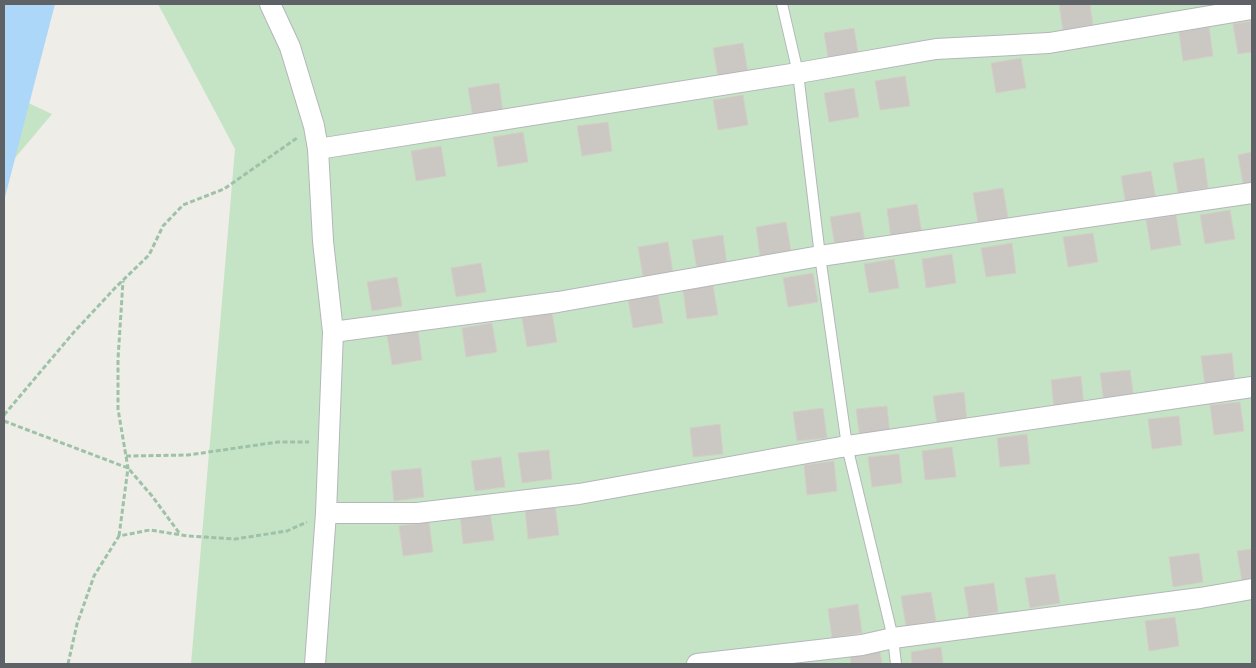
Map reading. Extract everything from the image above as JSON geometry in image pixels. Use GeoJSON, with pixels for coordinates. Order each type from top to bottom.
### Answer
{"type":"FeatureCollection","features":[{"type":"Feature","properties":{"kind":"street"},"geometry":{"type":"LineString","coordinates":[[270,4],[290,47],[314,126],[318,149],[323,241],[333,332],[326,513],[315,664]]}},
{"type":"Feature","properties":{"kind":"street"},"geometry":{"type":"LineString","coordinates":[[318,149],[798,73],[936,49],[1049,43],[1252,10]]}},
{"type":"Feature","properties":{"kind":"street"},"geometry":{"type":"LineString","coordinates":[[333,332],[558,302],[820,256],[1252,193]]}},
{"type":"Feature","properties":{"kind":"street"},"geometry":{"type":"LineString","coordinates":[[326,513],[416,513],[579,494],[847,446],[1252,387]]}},
{"type":"Feature","properties":{"kind":"street"},"geometry":{"type":"LineString","coordinates":[[697,664],[862,645],[893,638],[1200,598],[1252,589]]}},
{"type":"Feature","properties":{"kind":"lane"},"geometry":{"type":"LineString","coordinates":[[782,4],[798,73],[820,256],[847,446],[893,638],[896,664]]}},
{"type":"Feature","properties":{"kind":"path"},"geometry":{"type":"LineString","coordinates":[[4,415],[74,332],[149,255],[163,226],[183,205],[224,189],[314,126]]}},
{"type":"Feature","properties":{"kind":"path"},"geometry":{"type":"LineString","coordinates":[[68,664],[78,624],[94,576],[119,536],[128,468],[118,409],[118,359],[123,280]]}},
{"type":"Feature","properties":{"kind":"path"},"geometry":{"type":"LineString","coordinates":[[4,420],[128,468],[181,535]]}},
{"type":"Feature","properties":{"kind":"path"},"geometry":{"type":"LineString","coordinates":[[126,456],[188,455],[278,442],[328,442]]}},
{"type":"Feature","properties":{"kind":"path"},"geometry":{"type":"LineString","coordinates":[[119,536],[150,530],[181,535],[236,539],[287,531],[326,513]]}},
{"type":"Feature","properties":{"kind":"green space"},"geometry":{"type":"Polygon","coordinates":[[[4,4],[7,93],[52,114],[4,171],[4,4]]]}},
{"type":"Feature","properties":{"kind":"green space"},"geometry":{"type":"Polygon","coordinates":[[[158,4],[1252,4],[1252,664],[191,664],[235,149],[158,4]]]}},
{"type":"Feature","properties":{"kind":"water"},"geometry":{"type":"Polygon","coordinates":[[[4,4],[55,4],[4,201],[4,4]]]}},
{"type":"Feature","properties":{"kind":"building"},"geometry":{"type":"Polygon","coordinates":[[[1059,4],[1090,4],[1093,25],[1063,30],[1059,4]]]}},
{"type":"Feature","properties":{"kind":"building"},"geometry":{"type":"Polygon","coordinates":[[[1252,21],[1252,52],[1238,54],[1233,24],[1252,21]]]}},
{"type":"Feature","properties":{"kind":"building"},"geometry":{"type":"Polygon","coordinates":[[[1209,27],[1213,56],[1183,61],[1179,32],[1209,27]]]}},
{"type":"Feature","properties":{"kind":"building"},"geometry":{"type":"Polygon","coordinates":[[[854,28],[859,58],[829,63],[824,33],[854,28]]]}},
{"type":"Feature","properties":{"kind":"building"},"geometry":{"type":"Polygon","coordinates":[[[743,43],[748,73],[718,77],[713,48],[743,43]]]}},
{"type":"Feature","properties":{"kind":"building"},"geometry":{"type":"Polygon","coordinates":[[[1021,58],[1026,88],[996,93],[991,63],[1021,58]]]}},
{"type":"Feature","properties":{"kind":"building"},"geometry":{"type":"Polygon","coordinates":[[[905,76],[910,106],[880,110],[875,81],[905,76]]]}},
{"type":"Feature","properties":{"kind":"building"},"geometry":{"type":"Polygon","coordinates":[[[499,83],[503,113],[473,118],[468,88],[499,83]]]}},
{"type":"Feature","properties":{"kind":"building"},"geometry":{"type":"Polygon","coordinates":[[[854,88],[859,117],[829,122],[824,93],[854,88]]]}},
{"type":"Feature","properties":{"kind":"building"},"geometry":{"type":"Polygon","coordinates":[[[743,95],[748,125],[718,130],[713,100],[743,95]]]}},
{"type":"Feature","properties":{"kind":"building"},"geometry":{"type":"Polygon","coordinates":[[[608,122],[612,151],[582,156],[577,126],[608,122]]]}},
{"type":"Feature","properties":{"kind":"building"},"geometry":{"type":"Polygon","coordinates":[[[523,132],[528,162],[498,167],[493,137],[523,132]]]}},
{"type":"Feature","properties":{"kind":"building"},"geometry":{"type":"Polygon","coordinates":[[[441,146],[446,176],[416,181],[411,151],[441,146]]]}},
{"type":"Feature","properties":{"kind":"building"},"geometry":{"type":"Polygon","coordinates":[[[1252,152],[1252,183],[1243,184],[1238,155],[1252,152]]]}},
{"type":"Feature","properties":{"kind":"building"},"geometry":{"type":"Polygon","coordinates":[[[1204,158],[1208,188],[1178,193],[1173,163],[1204,158]]]}},
{"type":"Feature","properties":{"kind":"building"},"geometry":{"type":"Polygon","coordinates":[[[1151,171],[1156,200],[1126,205],[1121,176],[1151,171]]]}},
{"type":"Feature","properties":{"kind":"building"},"geometry":{"type":"Polygon","coordinates":[[[1003,188],[1008,218],[978,223],[973,193],[1003,188]]]}},
{"type":"Feature","properties":{"kind":"building"},"geometry":{"type":"Polygon","coordinates":[[[917,204],[922,234],[891,238],[887,209],[917,204]]]}},
{"type":"Feature","properties":{"kind":"building"},"geometry":{"type":"Polygon","coordinates":[[[1230,210],[1235,239],[1205,244],[1200,215],[1230,210]]]}},
{"type":"Feature","properties":{"kind":"building"},"geometry":{"type":"Polygon","coordinates":[[[860,212],[865,241],[835,246],[830,217],[860,212]]]}},
{"type":"Feature","properties":{"kind":"building"},"geometry":{"type":"Polygon","coordinates":[[[1176,215],[1181,245],[1151,250],[1146,220],[1176,215]]]}},
{"type":"Feature","properties":{"kind":"building"},"geometry":{"type":"Polygon","coordinates":[[[786,222],[791,251],[760,256],[756,227],[786,222]]]}},
{"type":"Feature","properties":{"kind":"building"},"geometry":{"type":"Polygon","coordinates":[[[1093,233],[1098,262],[1068,267],[1063,237],[1093,233]]]}},
{"type":"Feature","properties":{"kind":"building"},"geometry":{"type":"Polygon","coordinates":[[[723,235],[727,265],[697,270],[692,240],[723,235]]]}},
{"type":"Feature","properties":{"kind":"building"},"geometry":{"type":"Polygon","coordinates":[[[668,242],[673,272],[643,277],[638,247],[668,242]]]}},
{"type":"Feature","properties":{"kind":"building"},"geometry":{"type":"Polygon","coordinates":[[[1012,243],[1016,273],[986,277],[981,248],[1012,243]]]}},
{"type":"Feature","properties":{"kind":"building"},"geometry":{"type":"Polygon","coordinates":[[[952,254],[956,283],[926,288],[922,259],[952,254]]]}},
{"type":"Feature","properties":{"kind":"building"},"geometry":{"type":"Polygon","coordinates":[[[894,259],[899,288],[869,293],[864,264],[894,259]]]}},
{"type":"Feature","properties":{"kind":"building"},"geometry":{"type":"Polygon","coordinates":[[[481,263],[486,292],[456,297],[451,268],[481,263]]]}},
{"type":"Feature","properties":{"kind":"building"},"geometry":{"type":"Polygon","coordinates":[[[813,273],[818,302],[788,307],[783,278],[813,273]]]}},
{"type":"Feature","properties":{"kind":"building"},"geometry":{"type":"Polygon","coordinates":[[[397,277],[402,306],[372,311],[367,282],[397,277]]]}},
{"type":"Feature","properties":{"kind":"building"},"geometry":{"type":"Polygon","coordinates":[[[713,285],[718,315],[687,319],[683,290],[713,285]]]}},
{"type":"Feature","properties":{"kind":"building"},"geometry":{"type":"Polygon","coordinates":[[[658,294],[663,323],[633,328],[628,299],[658,294]]]}},
{"type":"Feature","properties":{"kind":"building"},"geometry":{"type":"Polygon","coordinates":[[[552,313],[557,342],[527,347],[522,318],[552,313]]]}},
{"type":"Feature","properties":{"kind":"building"},"geometry":{"type":"Polygon","coordinates":[[[492,323],[497,352],[466,357],[462,328],[492,323]]]}},
{"type":"Feature","properties":{"kind":"building"},"geometry":{"type":"Polygon","coordinates":[[[418,330],[422,360],[392,365],[387,335],[418,330]]]}},
{"type":"Feature","properties":{"kind":"building"},"geometry":{"type":"Polygon","coordinates":[[[1232,353],[1235,382],[1205,386],[1201,356],[1232,353]]]}},
{"type":"Feature","properties":{"kind":"building"},"geometry":{"type":"Polygon","coordinates":[[[1130,370],[1134,399],[1104,403],[1100,373],[1130,370]]]}},
{"type":"Feature","properties":{"kind":"building"},"geometry":{"type":"Polygon","coordinates":[[[1081,376],[1084,406],[1054,409],[1051,380],[1081,376]]]}},
{"type":"Feature","properties":{"kind":"building"},"geometry":{"type":"Polygon","coordinates":[[[964,392],[967,422],[937,425],[933,396],[964,392]]]}},
{"type":"Feature","properties":{"kind":"building"},"geometry":{"type":"Polygon","coordinates":[[[1240,402],[1244,431],[1214,435],[1210,405],[1240,402]]]}},
{"type":"Feature","properties":{"kind":"building"},"geometry":{"type":"Polygon","coordinates":[[[887,406],[890,435],[860,439],[856,409],[887,406]]]}},
{"type":"Feature","properties":{"kind":"building"},"geometry":{"type":"Polygon","coordinates":[[[823,408],[827,438],[797,441],[793,412],[823,408]]]}},
{"type":"Feature","properties":{"kind":"building"},"geometry":{"type":"Polygon","coordinates":[[[1179,416],[1182,445],[1152,449],[1148,419],[1179,416]]]}},
{"type":"Feature","properties":{"kind":"building"},"geometry":{"type":"Polygon","coordinates":[[[720,424],[723,454],[693,457],[690,428],[720,424]]]}},
{"type":"Feature","properties":{"kind":"building"},"geometry":{"type":"Polygon","coordinates":[[[1027,434],[1030,464],[1000,467],[997,438],[1027,434]]]}},
{"type":"Feature","properties":{"kind":"building"},"geometry":{"type":"Polygon","coordinates":[[[952,447],[956,477],[925,480],[922,451],[952,447]]]}},
{"type":"Feature","properties":{"kind":"building"},"geometry":{"type":"Polygon","coordinates":[[[549,450],[552,479],[522,483],[518,453],[549,450]]]}},
{"type":"Feature","properties":{"kind":"building"},"geometry":{"type":"Polygon","coordinates":[[[899,454],[902,483],[872,487],[868,457],[899,454]]]}},
{"type":"Feature","properties":{"kind":"building"},"geometry":{"type":"Polygon","coordinates":[[[501,457],[505,487],[475,491],[471,461],[501,457]]]}},
{"type":"Feature","properties":{"kind":"building"},"geometry":{"type":"Polygon","coordinates":[[[834,461],[837,491],[807,495],[804,465],[834,461]]]}},
{"type":"Feature","properties":{"kind":"building"},"geometry":{"type":"Polygon","coordinates":[[[421,468],[424,497],[394,501],[391,471],[421,468]]]}},
{"type":"Feature","properties":{"kind":"building"},"geometry":{"type":"Polygon","coordinates":[[[555,505],[559,535],[528,539],[525,509],[555,505]]]}},
{"type":"Feature","properties":{"kind":"building"},"geometry":{"type":"Polygon","coordinates":[[[490,511],[494,540],[463,544],[460,514],[490,511]]]}},
{"type":"Feature","properties":{"kind":"building"},"geometry":{"type":"Polygon","coordinates":[[[429,522],[433,552],[403,556],[399,526],[429,522]]]}},
{"type":"Feature","properties":{"kind":"building"},"geometry":{"type":"Polygon","coordinates":[[[1252,549],[1252,579],[1242,581],[1237,551],[1252,549]]]}},
{"type":"Feature","properties":{"kind":"building"},"geometry":{"type":"Polygon","coordinates":[[[1199,553],[1203,582],[1173,587],[1169,557],[1199,553]]]}},
{"type":"Feature","properties":{"kind":"building"},"geometry":{"type":"Polygon","coordinates":[[[1055,574],[1060,603],[1030,608],[1025,578],[1055,574]]]}},
{"type":"Feature","properties":{"kind":"building"},"geometry":{"type":"Polygon","coordinates":[[[994,583],[998,612],[969,617],[964,587],[994,583]]]}},
{"type":"Feature","properties":{"kind":"building"},"geometry":{"type":"Polygon","coordinates":[[[931,592],[936,621],[906,626],[901,596],[931,592]]]}},
{"type":"Feature","properties":{"kind":"building"},"geometry":{"type":"Polygon","coordinates":[[[858,604],[862,633],[832,638],[828,609],[858,604]]]}},
{"type":"Feature","properties":{"kind":"building"},"geometry":{"type":"Polygon","coordinates":[[[1175,617],[1179,646],[1149,651],[1145,621],[1175,617]]]}},
{"type":"Feature","properties":{"kind":"building"},"geometry":{"type":"Polygon","coordinates":[[[941,647],[943,664],[912,664],[911,652],[941,647]]]}},
{"type":"Feature","properties":{"kind":"building"},"geometry":{"type":"Polygon","coordinates":[[[880,651],[882,664],[851,664],[850,655],[880,651]]]}}]}
